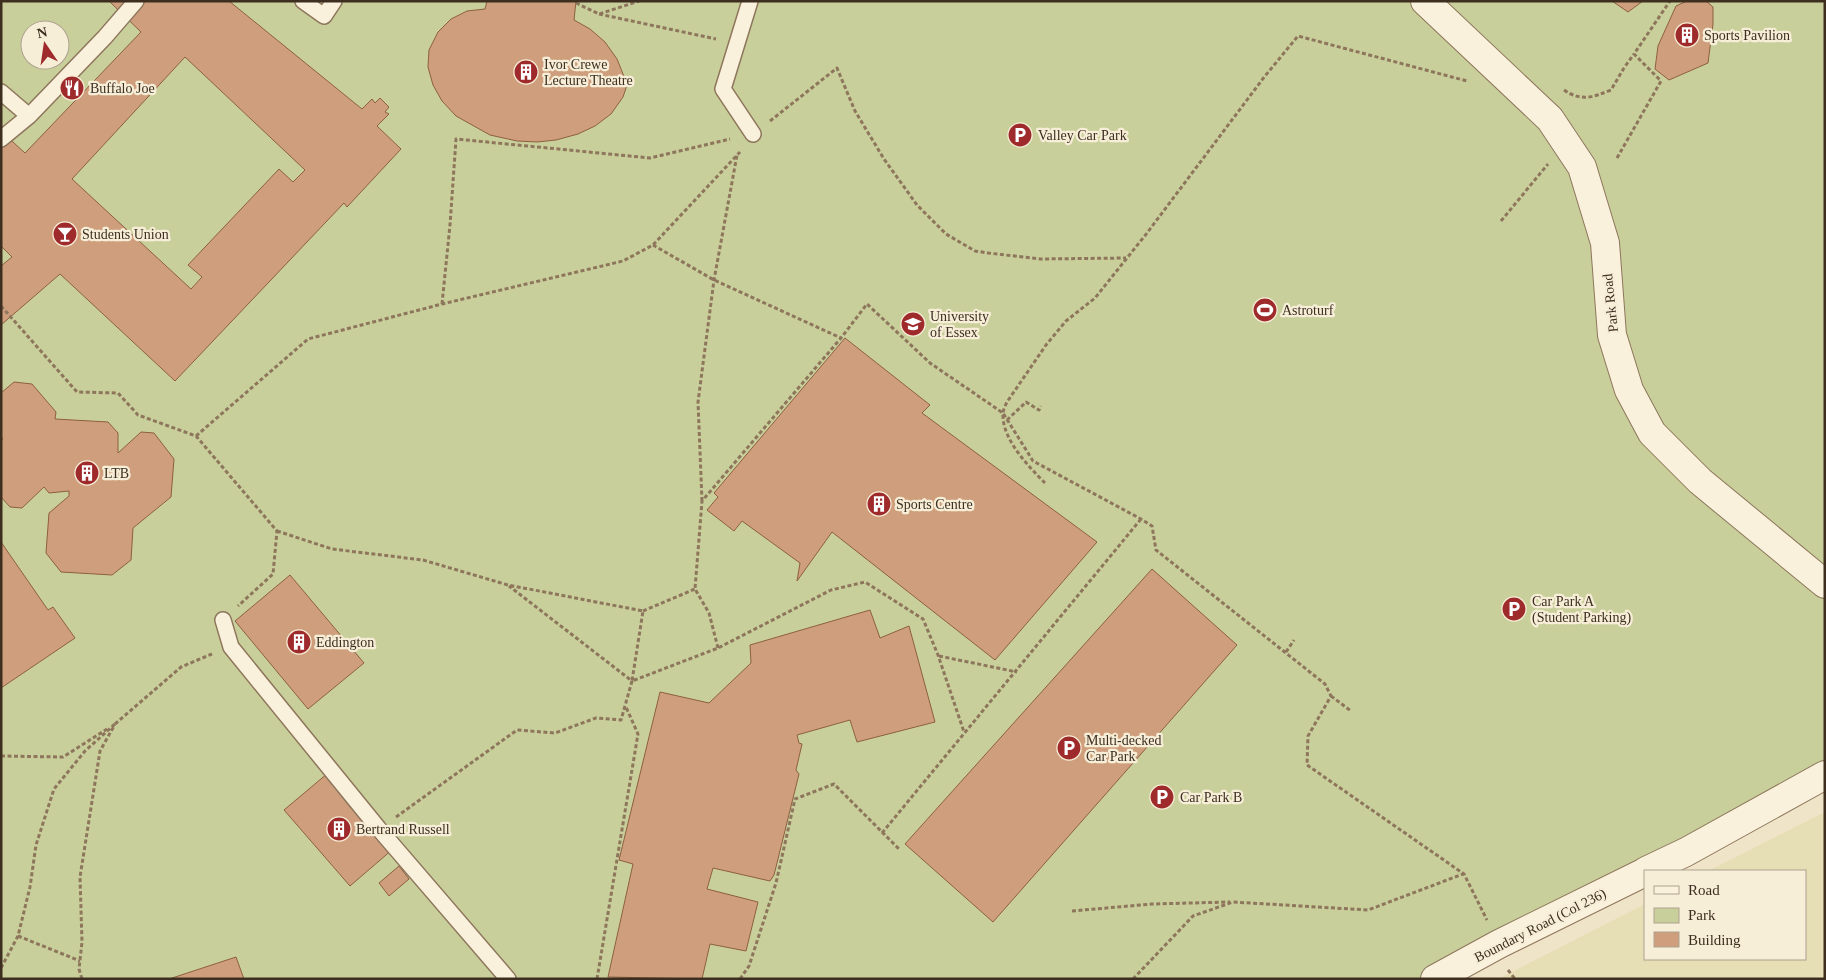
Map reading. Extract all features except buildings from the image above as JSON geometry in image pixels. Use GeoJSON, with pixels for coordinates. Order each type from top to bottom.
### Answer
{"type":"FeatureCollection","features":[{"type":"Feature","properties":{"kind":"street","name":"Park Road"},"geometry":{"type":"LineString","coordinates":[[1425,1],[1550,119],[1582,167],[1605,243],[1612,335],[1629,390],[1652,433],[1700,481],[1825,584]]}},
{"type":"Feature","properties":{"kind":"street","name":"Boundary Road (Col 236)"},"geometry":{"type":"LineString","coordinates":[[1650,870],[1686,852],[1825,774]]}},
{"type":"Feature","properties":{"kind":"street","name":"Boundary Road (Col 236)"},"geometry":{"type":"LineString","coordinates":[[1435,979],[1500,944],[1644,873]]}},
{"type":"Feature","properties":{"kind":"lane"},"geometry":{"type":"LineString","coordinates":[[1,139],[29,116],[106,37],[136,1]]}},
{"type":"Feature","properties":{"kind":"lane"},"geometry":{"type":"LineString","coordinates":[[303,1],[324,16],[334,1]]}},
{"type":"Feature","properties":{"kind":"lane"},"geometry":{"type":"LineString","coordinates":[[750,1],[722,90],[753,134]]}},
{"type":"Feature","properties":{"kind":"lane"},"geometry":{"type":"LineString","coordinates":[[1,92],[29,116]]}},
{"type":"Feature","properties":{"kind":"lane"},"geometry":{"type":"LineString","coordinates":[[223,620],[231,647],[379,829],[508,979]]}},
{"type":"Feature","properties":{"kind":"path"},"geometry":{"type":"LineString","coordinates":[[599,14],[640,1]]}},
{"type":"Feature","properties":{"kind":"path"},"geometry":{"type":"LineString","coordinates":[[1617,158],[1661,81],[1634,54],[1670,1]]}},
{"type":"Feature","properties":{"kind":"path"},"geometry":{"type":"LineString","coordinates":[[576,3],[599,14],[737,43]]}},
{"type":"Feature","properties":{"kind":"path"},"geometry":{"type":"LineString","coordinates":[[1045,482],[1024,462],[1007,435],[1003,413],[1007,402],[1046,345],[1066,321],[1095,298],[1214,146],[1265,76],[1298,36]]}},
{"type":"Feature","properties":{"kind":"path"},"geometry":{"type":"LineString","coordinates":[[196,436],[308,339],[442,304],[623,261],[654,245],[737,155],[753,134],[837,68],[855,111],[884,159],[917,205],[946,234],[975,251],[1040,260],[1126,258]]}},
{"type":"Feature","properties":{"kind":"path"},"geometry":{"type":"LineString","coordinates":[[442,304],[456,139],[650,158],[753,134]]}},
{"type":"Feature","properties":{"kind":"path"},"geometry":{"type":"LineString","coordinates":[[1501,221],[1565,142]]}},
{"type":"Feature","properties":{"kind":"path"},"geometry":{"type":"LineString","coordinates":[[718,648],[708,613],[695,590],[702,501],[698,402],[714,280],[737,155]]}},
{"type":"Feature","properties":{"kind":"path"},"geometry":{"type":"LineString","coordinates":[[654,245],[714,280],[841,338]]}},
{"type":"Feature","properties":{"kind":"path"},"geometry":{"type":"LineString","coordinates":[[702,501],[841,338],[867,304],[930,363],[1003,413],[1033,461],[1152,526],[1156,550],[1286,652],[1324,684],[1331,696],[1351,711]]}},
{"type":"Feature","properties":{"kind":"path"},"geometry":{"type":"LineString","coordinates":[[1,306],[77,392],[118,393],[138,415],[196,436],[276,531],[332,549],[423,560],[508,585],[643,611],[695,590]]}},
{"type":"Feature","properties":{"kind":"path"},"geometry":{"type":"LineString","coordinates":[[1007,420],[1026,402],[1039,410],[1041,406]]}},
{"type":"Feature","properties":{"kind":"path"},"geometry":{"type":"LineString","coordinates":[[882,832],[964,732],[1017,672],[1142,519]]}},
{"type":"Feature","properties":{"kind":"path"},"geometry":{"type":"LineString","coordinates":[[223,620],[273,574],[276,531]]}},
{"type":"Feature","properties":{"kind":"path"},"geometry":{"type":"LineString","coordinates":[[632,681],[718,648],[831,590],[865,582],[923,619],[938,655],[964,732]]}},
{"type":"Feature","properties":{"kind":"path"},"geometry":{"type":"LineString","coordinates":[[508,585],[632,681]]}},
{"type":"Feature","properties":{"kind":"path"},"geometry":{"type":"LineString","coordinates":[[379,829],[517,730],[555,733],[596,718],[621,720],[632,681],[643,611]]}},
{"type":"Feature","properties":{"kind":"path"},"geometry":{"type":"LineString","coordinates":[[1286,652],[1294,640]]}},
{"type":"Feature","properties":{"kind":"path"},"geometry":{"type":"LineString","coordinates":[[1,968],[18,936],[30,887],[36,845],[54,788],[85,751],[181,667],[231,647]]}},
{"type":"Feature","properties":{"kind":"path"},"geometry":{"type":"LineString","coordinates":[[938,655],[1017,672]]}},
{"type":"Feature","properties":{"kind":"path"},"geometry":{"type":"LineString","coordinates":[[1331,696],[1308,736],[1307,765],[1464,874],[1500,944]]}},
{"type":"Feature","properties":{"kind":"path"},"geometry":{"type":"LineString","coordinates":[[597,979],[638,734],[626,706]]}},
{"type":"Feature","properties":{"kind":"path"},"geometry":{"type":"LineString","coordinates":[[1,756],[63,757],[115,724]]}},
{"type":"Feature","properties":{"kind":"path"},"geometry":{"type":"LineString","coordinates":[[82,979],[79,969],[82,928],[80,877],[91,798],[100,751],[115,724]]}},
{"type":"Feature","properties":{"kind":"path"},"geometry":{"type":"LineString","coordinates":[[740,979],[749,966],[776,883],[795,799],[834,784],[899,849]]}},
{"type":"Feature","properties":{"kind":"path"},"geometry":{"type":"LineString","coordinates":[[1072,910],[1152,904],[1233,902],[1368,910],[1464,874]]}},
{"type":"Feature","properties":{"kind":"path"},"geometry":{"type":"LineString","coordinates":[[1133,979],[1193,916],[1233,902]]}},
{"type":"Feature","properties":{"kind":"path"},"geometry":{"type":"LineString","coordinates":[[18,936],[80,961]]}},
{"type":"Feature","properties":{"kind":"shaded area"},"geometry":{"type":"Polygon","coordinates":[[[1825,812],[1825,979],[1498,979],[1644,905],[1644,960],[1806,960],[1806,870],[1710,870],[1825,812]]]}},
{"type":"Feature","properties":{"kind":"green space","name":"University of Essex"},"geometry":{"type":"Polygon","coordinates":[[[1,1],[1825,1],[1825,775],[1435,979],[1,979],[1,1]]]}},
{"type":"Feature","properties":{"kind":"place","name":"Sports Pavilion"},"geometry":{"type":"Point","coordinates":[1687,35]}},
{"type":"Feature","properties":{"kind":"place","name":"Ivor Crewe Lecture Theatre"},"geometry":{"type":"Point","coordinates":[526,72]}},
{"type":"Feature","properties":{"kind":"place","name":"Buffalo Joe"},"geometry":{"type":"Point","coordinates":[72,88]}},
{"type":"Feature","properties":{"kind":"place","name":"Valley Car Park"},"geometry":{"type":"Point","coordinates":[1020,135]}},
{"type":"Feature","properties":{"kind":"place","name":"Students Union"},"geometry":{"type":"Point","coordinates":[65,234]}},
{"type":"Feature","properties":{"kind":"place","name":"Astroturf"},"geometry":{"type":"Point","coordinates":[1265,310]}},
{"type":"Feature","properties":{"kind":"place","name":"University of Essex"},"geometry":{"type":"Point","coordinates":[913,324]}},
{"type":"Feature","properties":{"kind":"place","name":"LTB"},"geometry":{"type":"Point","coordinates":[87,473]}},
{"type":"Feature","properties":{"kind":"place","name":"Sports Centre"},"geometry":{"type":"Point","coordinates":[879,504]}},
{"type":"Feature","properties":{"kind":"place","name":"Car Park A (Student Parking)"},"geometry":{"type":"Point","coordinates":[1514,609]}},
{"type":"Feature","properties":{"kind":"place","name":"Eddington"},"geometry":{"type":"Point","coordinates":[299,642]}},
{"type":"Feature","properties":{"kind":"place","name":"Multi-decked Car Park"},"geometry":{"type":"Point","coordinates":[1069,748]}},
{"type":"Feature","properties":{"kind":"place","name":"Car Park B"},"geometry":{"type":"Point","coordinates":[1162,797]}},
{"type":"Feature","properties":{"kind":"place","name":"Bertrand Russell"},"geometry":{"type":"Point","coordinates":[339,829]}}]}
